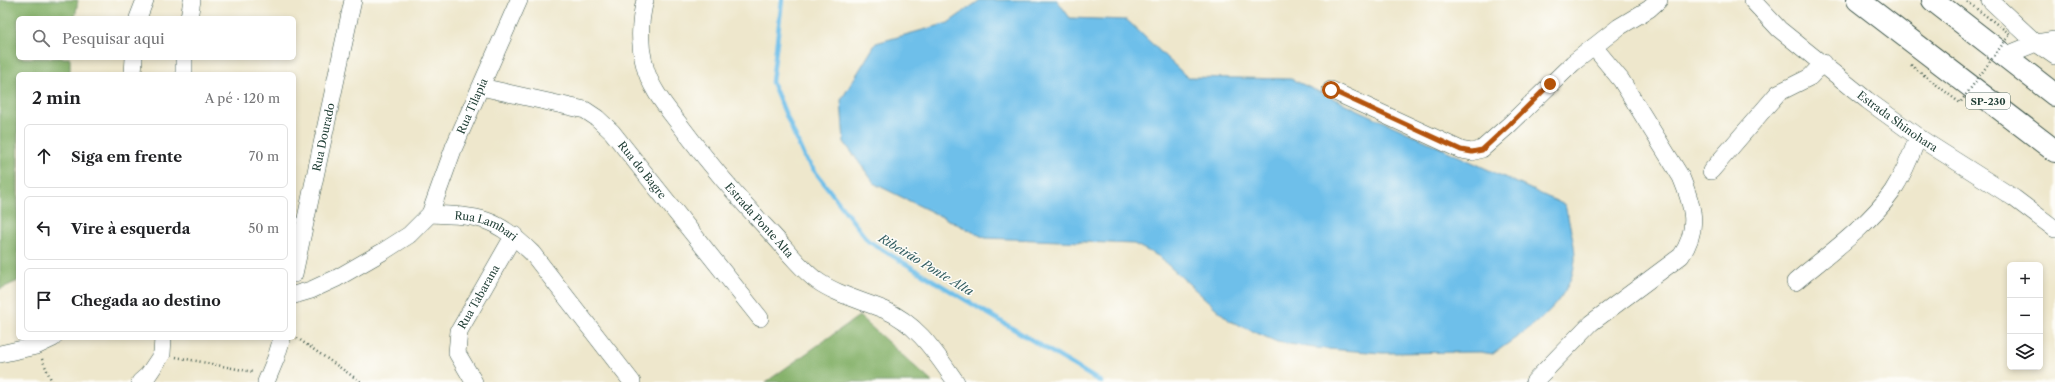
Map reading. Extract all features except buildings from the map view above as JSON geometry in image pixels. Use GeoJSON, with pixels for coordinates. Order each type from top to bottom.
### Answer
{"type":"FeatureCollection","features":[{"type":"Feature","properties":{"kind":"highway","name":"SP-230"},"geometry":{"type":"LineString","coordinates":[[1858,0],[2055,151]]}},
{"type":"Feature","properties":{"kind":"highway"},"geometry":{"type":"LineString","coordinates":[[1933,0],[2055,95]]}},
{"type":"Feature","properties":{"kind":"street"},"geometry":{"type":"LineString","coordinates":[[139,16],[144,0]]}},
{"type":"Feature","properties":{"kind":"street"},"geometry":{"type":"LineString","coordinates":[[189,16],[192,0]]}},
{"type":"Feature","properties":{"kind":"street","name":"Rua Dourado"},"geometry":{"type":"LineString","coordinates":[[296,265],[353,0]]}},
{"type":"Feature","properties":{"kind":"street","name":"Rua Tilapia"},"geometry":{"type":"LineString","coordinates":[[430,214],[443,174],[519,0]]}},
{"type":"Feature","properties":{"kind":"street","name":"Estrada Ponte Alta"},"geometry":{"type":"LineString","coordinates":[[644,0],[640,37],[644,63],[652,84],[664,104],[705,159],[736,196],[799,264],[833,291],[886,310],[905,322],[920,334],[956,382]]}},
{"type":"Feature","properties":{"kind":"street"},"geometry":{"type":"LineString","coordinates":[[1331,90],[1461,150],[1472,152],[1482,150],[1567,68],[1619,27],[1649,9],[1659,0]]}},
{"type":"Feature","properties":{"kind":"street","name":"Estrada Shinohara"},"geometry":{"type":"LineString","coordinates":[[1752,0],[1779,29],[1868,100],[1918,137],[1981,175],[2055,229]]}},
{"type":"Feature","properties":{"kind":"street"},"geometry":{"type":"LineString","coordinates":[[1990,0],[2036,43],[2055,56]]}},
{"type":"Feature","properties":{"kind":"street"},"geometry":{"type":"LineString","coordinates":[[2004,56],[2036,43],[2055,40]]}},
{"type":"Feature","properties":{"kind":"street"},"geometry":{"type":"LineString","coordinates":[[1534,382],[1559,354],[1591,323],[1681,256],[1690,242],[1693,226],[1688,193],[1680,177],[1620,80],[1594,47]]}},
{"type":"Feature","properties":{"kind":"street"},"geometry":{"type":"LineString","coordinates":[[133,72],[134,60]]}},
{"type":"Feature","properties":{"kind":"street"},"geometry":{"type":"LineString","coordinates":[[184,60],[184,72]]}},
{"type":"Feature","properties":{"kind":"street"},"geometry":{"type":"LineString","coordinates":[[1711,171],[1778,93],[1810,77],[1823,63]]}},
{"type":"Feature","properties":{"kind":"street","name":"Rua do Bagre"},"geometry":{"type":"LineString","coordinates":[[481,88],[570,106],[585,110],[596,118],[612,132],[760,318]]}},
{"type":"Feature","properties":{"kind":"street"},"geometry":{"type":"LineString","coordinates":[[1795,282],[1875,213],[1891,193],[1906,169],[1918,137]]}},
{"type":"Feature","properties":{"kind":"street"},"geometry":{"type":"LineString","coordinates":[[296,294],[312,290],[337,278],[384,251],[408,235],[430,214]]}},
{"type":"Feature","properties":{"kind":"street","name":"Rua Lambari"},"geometry":{"type":"LineString","coordinates":[[430,214],[477,218],[492,222],[514,235],[532,253],[554,279],[632,382]]}},
{"type":"Feature","properties":{"kind":"street","name":"Rua Tabarana"},"geometry":{"type":"LineString","coordinates":[[474,382],[457,353],[459,331],[514,235]]}},
{"type":"Feature","properties":{"kind":"street"},"geometry":{"type":"LineString","coordinates":[[0,354],[36,346],[49,340]]}},
{"type":"Feature","properties":{"kind":"street"},"geometry":{"type":"LineString","coordinates":[[267,380],[281,340]]}},
{"type":"Feature","properties":{"kind":"street"},"geometry":{"type":"LineString","coordinates":[[140,382],[148,375],[162,346]]}},
{"type":"Feature","properties":{"kind":"path"},"geometry":{"type":"LineString","coordinates":[[1911,66],[1960,103],[2010,34],[1965,0]]}},
{"type":"Feature","properties":{"kind":"path"},"geometry":{"type":"LineString","coordinates":[[296,337],[361,382]]}},
{"type":"Feature","properties":{"kind":"path"},"geometry":{"type":"LineString","coordinates":[[36,346],[52,382]]}},
{"type":"Feature","properties":{"kind":"path"},"geometry":{"type":"LineString","coordinates":[[162,346],[256,373],[267,380]]}},
{"type":"Feature","properties":{"kind":"green space"},"geometry":{"type":"Polygon","coordinates":[[[0,0],[78,0],[75,16],[16,16],[16,60],[70,60],[70,72],[16,72],[16,282],[0,289],[0,0]]]}},
{"type":"Feature","properties":{"kind":"green space"},"geometry":{"type":"Polygon","coordinates":[[[859,316],[932,382],[766,382],[859,316]]]}},
{"type":"Feature","properties":{"kind":"water"},"geometry":{"type":"Polygon","coordinates":[[[980,0],[1057,0],[1070,18],[1127,20],[1187,77],[1291,79],[1565,205],[1575,254],[1572,276],[1556,303],[1545,315],[1519,336],[1493,354],[1480,352],[1383,353],[1314,348],[1277,342],[1230,321],[1158,256],[1134,244],[985,238],[875,184],[844,142],[841,100],[876,43],[948,23],[980,0]]]}},
{"type":"Feature","properties":{"kind":"waterway","name":"Ribeirão Ponte Alta"},"geometry":{"type":"LineString","coordinates":[[782,0],[772,82],[804,157],[868,241],[1101,382]]}},
{"type":"Feature","properties":{"kind":"route"},"geometry":{"type":"LineString","coordinates":[[1331,90],[1461,150],[1472,152],[1482,150],[1550,84]]}}]}
